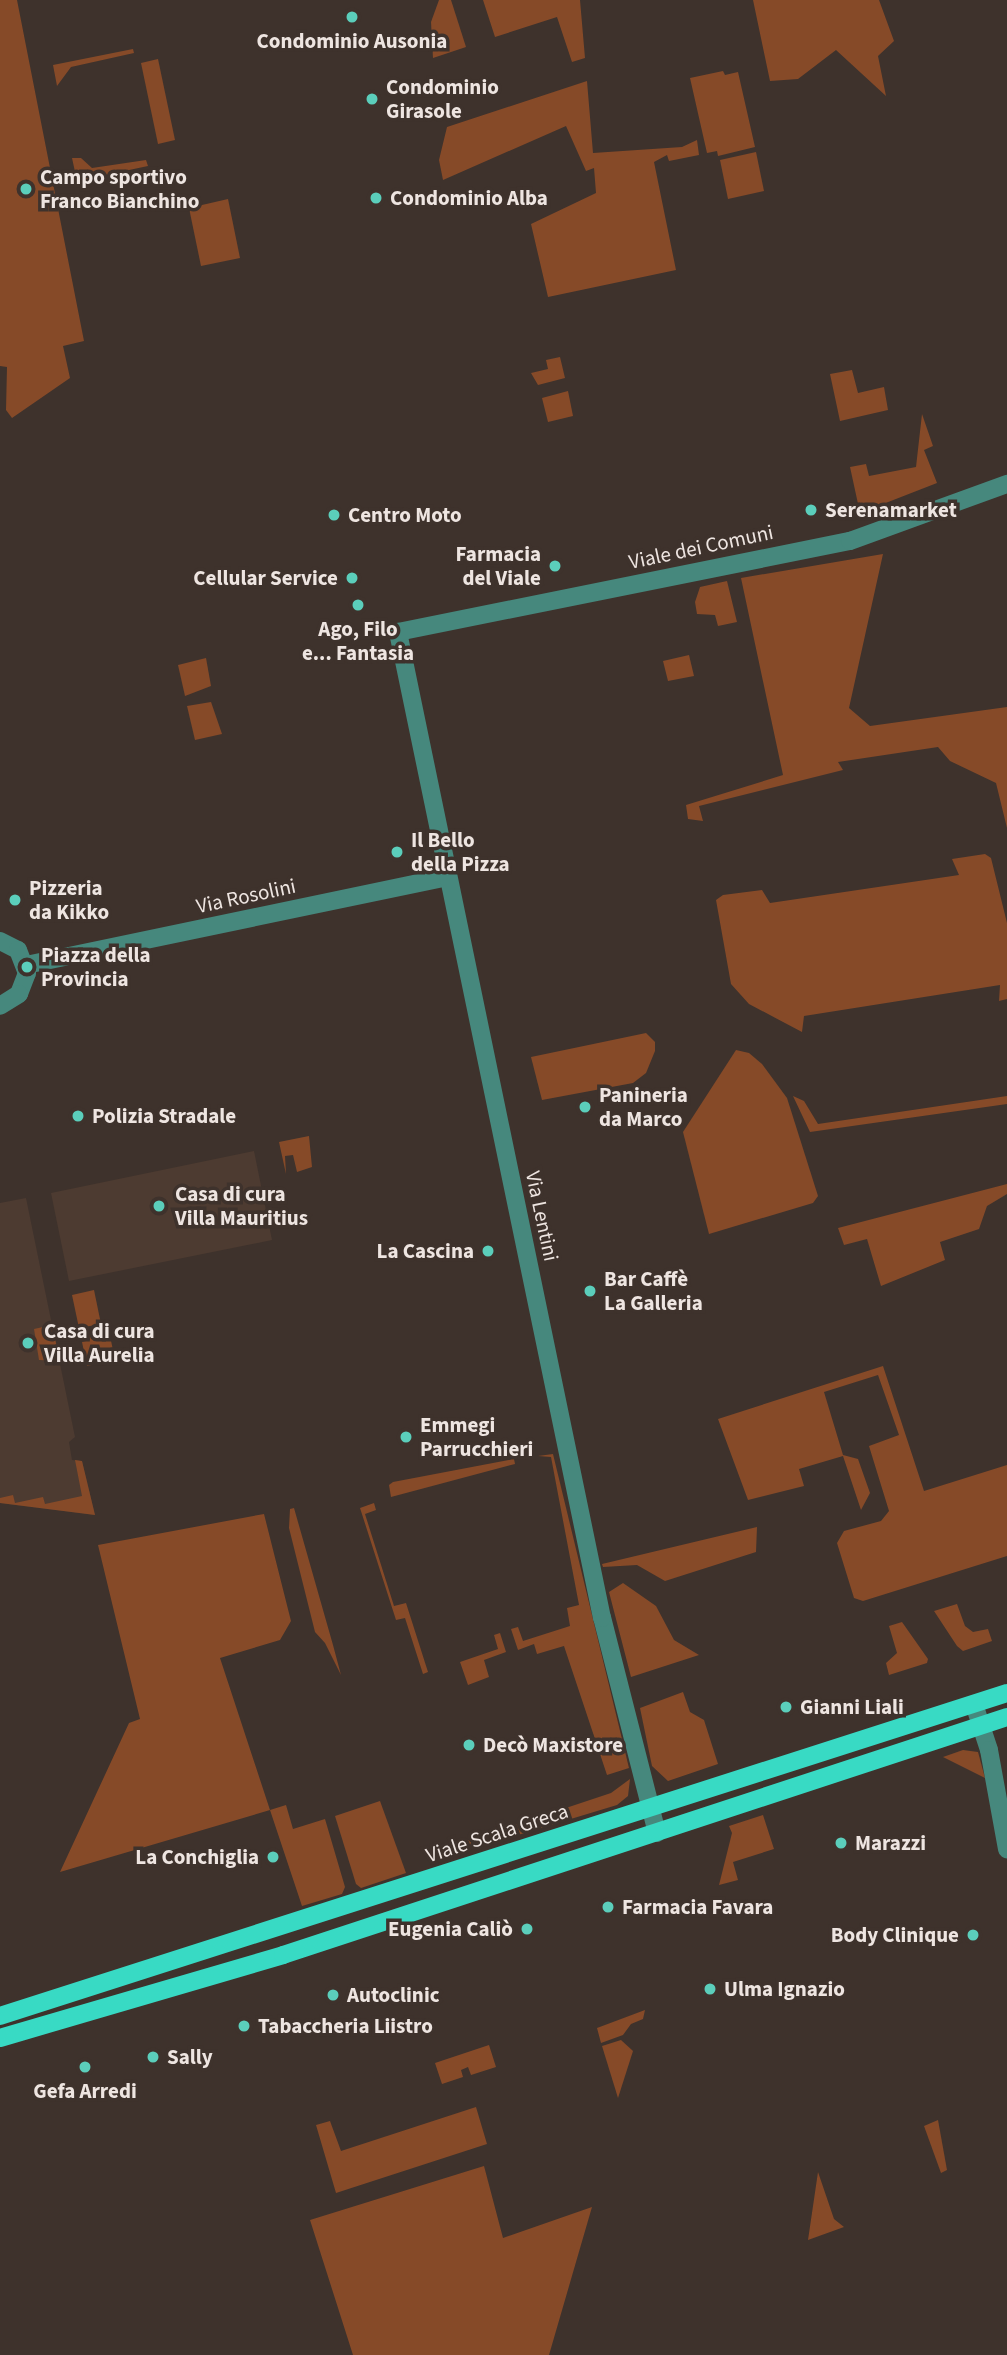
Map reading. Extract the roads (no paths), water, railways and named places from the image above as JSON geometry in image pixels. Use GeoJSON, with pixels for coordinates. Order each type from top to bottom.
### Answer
{"type":"FeatureCollection","features":[{"type":"Feature","properties":{"kind":"main road","name":"Viale Scala Greca"},"geometry":{"type":"LineString","coordinates":[[0,2016],[1007,1693]]}},
{"type":"Feature","properties":{"kind":"main road"},"geometry":{"type":"LineString","coordinates":[[0,2038],[283,1955],[1007,1717]]}},
{"type":"Feature","properties":{"kind":"street","name":"Viale dei Comuni"},"geometry":{"type":"LineString","coordinates":[[398,632],[850,541],[1007,484]]}},
{"type":"Feature","properties":{"kind":"street","name":"Via Lentini"},"geometry":{"type":"LineString","coordinates":[[398,632],[602,1618],[657,1833]]}},
{"type":"Feature","properties":{"kind":"street","name":"Via Rosolini"},"geometry":{"type":"LineString","coordinates":[[26,965],[447,877]]}},
{"type":"Feature","properties":{"kind":"street"},"geometry":{"type":"LineString","coordinates":[[0,941],[18,950],[26,965],[23,988],[0,1006]]}},
{"type":"Feature","properties":{"kind":"street"},"geometry":{"type":"LineString","coordinates":[[974,1704],[982,1726],[1007,1849]]}},
{"type":"Feature","properties":{"kind":"place","name":"Condominio Ausonia"},"geometry":{"type":"Point","coordinates":[352,17]}},
{"type":"Feature","properties":{"kind":"place","name":"Condominio Girasole"},"geometry":{"type":"Point","coordinates":[372,99]}},
{"type":"Feature","properties":{"kind":"place","name":"Campo sportivo Franco Bianchino"},"geometry":{"type":"Point","coordinates":[26,189]}},
{"type":"Feature","properties":{"kind":"place","name":"Condominio Alba"},"geometry":{"type":"Point","coordinates":[376,198]}},
{"type":"Feature","properties":{"kind":"place","name":"Serenamarket"},"geometry":{"type":"Point","coordinates":[811,510]}},
{"type":"Feature","properties":{"kind":"place","name":"Centro Moto"},"geometry":{"type":"Point","coordinates":[334,515]}},
{"type":"Feature","properties":{"kind":"place","name":"Farmacia del Viale"},"geometry":{"type":"Point","coordinates":[555,566]}},
{"type":"Feature","properties":{"kind":"place","name":"Cellular Service"},"geometry":{"type":"Point","coordinates":[352,578]}},
{"type":"Feature","properties":{"kind":"place","name":"Ago, Filo e... Fantasia"},"geometry":{"type":"Point","coordinates":[358,605]}},
{"type":"Feature","properties":{"kind":"place","name":"Il Bello della Pizza"},"geometry":{"type":"Point","coordinates":[397,852]}},
{"type":"Feature","properties":{"kind":"place","name":"Pizzeria da Kikko"},"geometry":{"type":"Point","coordinates":[15,900]}},
{"type":"Feature","properties":{"kind":"place","name":"Piazza della Provincia"},"geometry":{"type":"Point","coordinates":[27,967]}},
{"type":"Feature","properties":{"kind":"place","name":"Panineria da Marco"},"geometry":{"type":"Point","coordinates":[585,1107]}},
{"type":"Feature","properties":{"kind":"place","name":"Polizia Stradale"},"geometry":{"type":"Point","coordinates":[78,1116]}},
{"type":"Feature","properties":{"kind":"place","name":"Casa di cura Villa Mauritius"},"geometry":{"type":"Point","coordinates":[159,1206]}},
{"type":"Feature","properties":{"kind":"place","name":"La Cascina"},"geometry":{"type":"Point","coordinates":[488,1251]}},
{"type":"Feature","properties":{"kind":"place","name":"Bar Caffè La Galleria"},"geometry":{"type":"Point","coordinates":[590,1291]}},
{"type":"Feature","properties":{"kind":"place","name":"Casa di cura Villa Aurelia"},"geometry":{"type":"Point","coordinates":[28,1343]}},
{"type":"Feature","properties":{"kind":"place","name":"Emmegi Parrucchieri"},"geometry":{"type":"Point","coordinates":[406,1437]}},
{"type":"Feature","properties":{"kind":"place","name":"Gianni Liali"},"geometry":{"type":"Point","coordinates":[786,1707]}},
{"type":"Feature","properties":{"kind":"place","name":"Decò Maxistore"},"geometry":{"type":"Point","coordinates":[469,1745]}},
{"type":"Feature","properties":{"kind":"place","name":"Marazzi"},"geometry":{"type":"Point","coordinates":[841,1843]}},
{"type":"Feature","properties":{"kind":"place","name":"La Conchiglia"},"geometry":{"type":"Point","coordinates":[273,1857]}},
{"type":"Feature","properties":{"kind":"place","name":"Farmacia Favara"},"geometry":{"type":"Point","coordinates":[608,1907]}},
{"type":"Feature","properties":{"kind":"place","name":"Eugenia Caliò"},"geometry":{"type":"Point","coordinates":[527,1929]}},
{"type":"Feature","properties":{"kind":"place","name":"Body Clinique"},"geometry":{"type":"Point","coordinates":[973,1935]}},
{"type":"Feature","properties":{"kind":"place","name":"Ulma Ignazio"},"geometry":{"type":"Point","coordinates":[710,1989]}},
{"type":"Feature","properties":{"kind":"place","name":"Autoclinic"},"geometry":{"type":"Point","coordinates":[333,1995]}},
{"type":"Feature","properties":{"kind":"place","name":"Tabaccheria Liistro"},"geometry":{"type":"Point","coordinates":[244,2026]}},
{"type":"Feature","properties":{"kind":"place","name":"Sally"},"geometry":{"type":"Point","coordinates":[153,2057]}},
{"type":"Feature","properties":{"kind":"place","name":"Gefa Arredi"},"geometry":{"type":"Point","coordinates":[85,2067]}}]}
